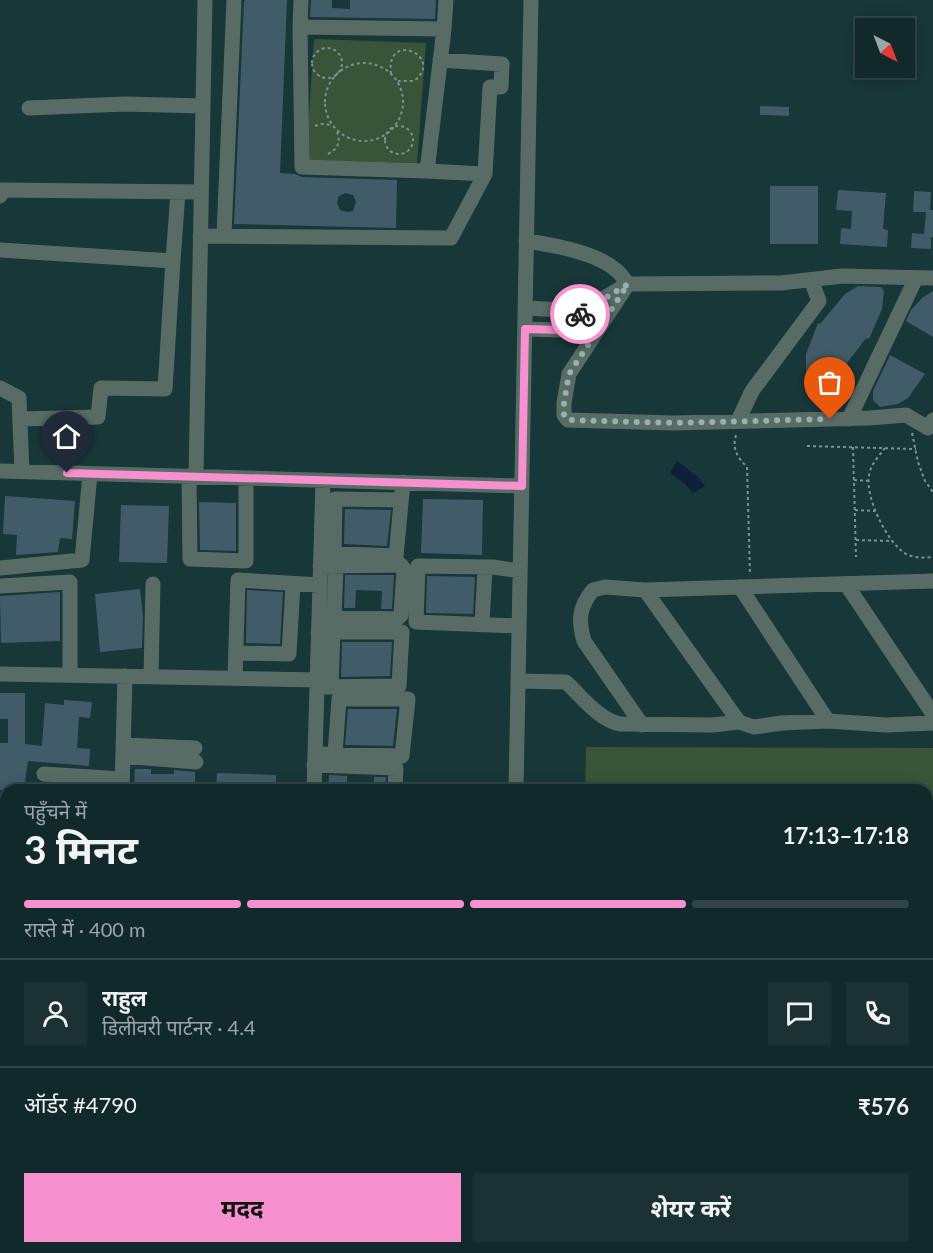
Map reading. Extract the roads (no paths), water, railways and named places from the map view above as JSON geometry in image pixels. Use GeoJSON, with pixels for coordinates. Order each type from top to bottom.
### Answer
{"type":"FeatureCollection","features":[{"type":"Feature","properties":{"kind":"street"},"geometry":{"type":"LineString","coordinates":[[205,0],[190,559],[246,561],[246,478]]}},
{"type":"Feature","properties":{"kind":"street"},"geometry":{"type":"LineString","coordinates":[[224,235],[234,0]]}},
{"type":"Feature","properties":{"kind":"street"},"geometry":{"type":"LineString","coordinates":[[300,0],[302,167],[485,174]]}},
{"type":"Feature","properties":{"kind":"street"},"geometry":{"type":"LineString","coordinates":[[427,171],[446,0]]}},
{"type":"Feature","properties":{"kind":"street"},"geometry":{"type":"LineString","coordinates":[[516,784],[531,0]]}},
{"type":"Feature","properties":{"kind":"street"},"geometry":{"type":"LineString","coordinates":[[300,27],[444,29]]}},
{"type":"Feature","properties":{"kind":"street"},"geometry":{"type":"LineString","coordinates":[[200,237],[224,235],[451,238],[485,174],[490,87],[501,87],[502,64],[441,60]]}},
{"type":"Feature","properties":{"kind":"street"},"geometry":{"type":"LineString","coordinates":[[29,108],[125,104],[203,106]]}},
{"type":"Feature","properties":{"kind":"street"},"geometry":{"type":"LineString","coordinates":[[0,196],[1,190],[201,192]]}},
{"type":"Feature","properties":{"kind":"street"},"geometry":{"type":"LineString","coordinates":[[20,419],[98,417],[101,388],[165,389],[178,192]]}},
{"type":"Feature","properties":{"kind":"street"},"geometry":{"type":"LineString","coordinates":[[526,241],[553,245],[592,258],[615,269],[628,284]]}},
{"type":"Feature","properties":{"kind":"street"},"geometry":{"type":"LineString","coordinates":[[0,250],[173,261]]}},
{"type":"Feature","properties":{"kind":"street"},"geometry":{"type":"LineString","coordinates":[[742,421],[752,391],[819,301],[842,276]]}},
{"type":"Feature","properties":{"kind":"street"},"geometry":{"type":"LineString","coordinates":[[525,329],[561,330],[574,318],[628,284],[781,283],[842,276],[933,278]]}},
{"type":"Feature","properties":{"kind":"street"},"geometry":{"type":"LineString","coordinates":[[849,419],[916,278]]}},
{"type":"Feature","properties":{"kind":"street"},"geometry":{"type":"LineString","coordinates":[[811,280],[819,301]]}},
{"type":"Feature","properties":{"kind":"street"},"geometry":{"type":"LineString","coordinates":[[628,284],[569,374],[564,403],[564,415],[568,420],[674,423],[849,419],[906,415],[932,428]]}},
{"type":"Feature","properties":{"kind":"street"},"geometry":{"type":"LineString","coordinates":[[525,308],[564,310],[574,318]]}},
{"type":"Feature","properties":{"kind":"street"},"geometry":{"type":"LineString","coordinates":[[0,388],[20,398],[22,472]]}},
{"type":"Feature","properties":{"kind":"street"},"geometry":{"type":"LineString","coordinates":[[0,471],[522,486]]}},
{"type":"Feature","properties":{"kind":"street"},"geometry":{"type":"LineString","coordinates":[[0,568],[82,560],[90,474]]}},
{"type":"Feature","properties":{"kind":"street"},"geometry":{"type":"LineString","coordinates":[[323,480],[328,559],[320,585],[326,624]]}},
{"type":"Feature","properties":{"kind":"street"},"geometry":{"type":"LineString","coordinates":[[328,559],[396,556],[403,482]]}},
{"type":"Feature","properties":{"kind":"street"},"geometry":{"type":"LineString","coordinates":[[314,784],[326,624],[328,559],[335,499],[401,500]]}},
{"type":"Feature","properties":{"kind":"street"},"geometry":{"type":"LineString","coordinates":[[326,624],[397,619],[401,615],[404,569],[401,565],[328,559]]}},
{"type":"Feature","properties":{"kind":"street"},"geometry":{"type":"LineString","coordinates":[[519,626],[416,622],[418,567],[484,567],[520,571]]}},
{"type":"Feature","properties":{"kind":"street"},"geometry":{"type":"LineString","coordinates":[[482,625],[484,567]]}},
{"type":"Feature","properties":{"kind":"street"},"geometry":{"type":"LineString","coordinates":[[236,678],[238,580],[320,585]]}},
{"type":"Feature","properties":{"kind":"street"},"geometry":{"type":"LineString","coordinates":[[642,725],[584,641],[580,627],[584,601],[593,590],[933,581]]}},
{"type":"Feature","properties":{"kind":"street"},"geometry":{"type":"LineString","coordinates":[[0,586],[70,582],[70,675]]}},
{"type":"Feature","properties":{"kind":"street"},"geometry":{"type":"LineString","coordinates":[[151,677],[153,584]]}},
{"type":"Feature","properties":{"kind":"street"},"geometry":{"type":"LineString","coordinates":[[236,653],[289,654],[293,584]]}},
{"type":"Feature","properties":{"kind":"street"},"geometry":{"type":"LineString","coordinates":[[846,584],[933,714]]}},
{"type":"Feature","properties":{"kind":"street"},"geometry":{"type":"LineString","coordinates":[[746,587],[828,721]]}},
{"type":"Feature","properties":{"kind":"street"},"geometry":{"type":"LineString","coordinates":[[645,590],[739,722]]}},
{"type":"Feature","properties":{"kind":"street"},"geometry":{"type":"LineString","coordinates":[[0,674],[236,678],[322,685],[399,686],[402,632],[326,624]]}},
{"type":"Feature","properties":{"kind":"street"},"geometry":{"type":"LineString","coordinates":[[122,784],[125,676]]}},
{"type":"Feature","properties":{"kind":"street"},"geometry":{"type":"LineString","coordinates":[[518,681],[566,682],[613,723],[713,725],[739,722],[754,727],[828,721],[886,725],[933,723]]}},
{"type":"Feature","properties":{"kind":"street"},"geometry":{"type":"LineString","coordinates":[[314,760],[335,754],[402,756],[408,699],[339,699],[335,754]]}},
{"type":"Feature","properties":{"kind":"street"},"geometry":{"type":"LineString","coordinates":[[123,751],[196,755]]}},
{"type":"Feature","properties":{"kind":"street"},"geometry":{"type":"LineString","coordinates":[[314,760],[396,768],[395,784]]}},
{"type":"Feature","properties":{"kind":"street"},"geometry":{"type":"LineString","coordinates":[[44,774],[115,784]]}},
{"type":"Feature","properties":{"kind":"water"},"geometry":{"type":"Polygon","coordinates":[[[677,461],[697,476],[705,486],[693,493],[670,473],[677,461]]]}}]}
